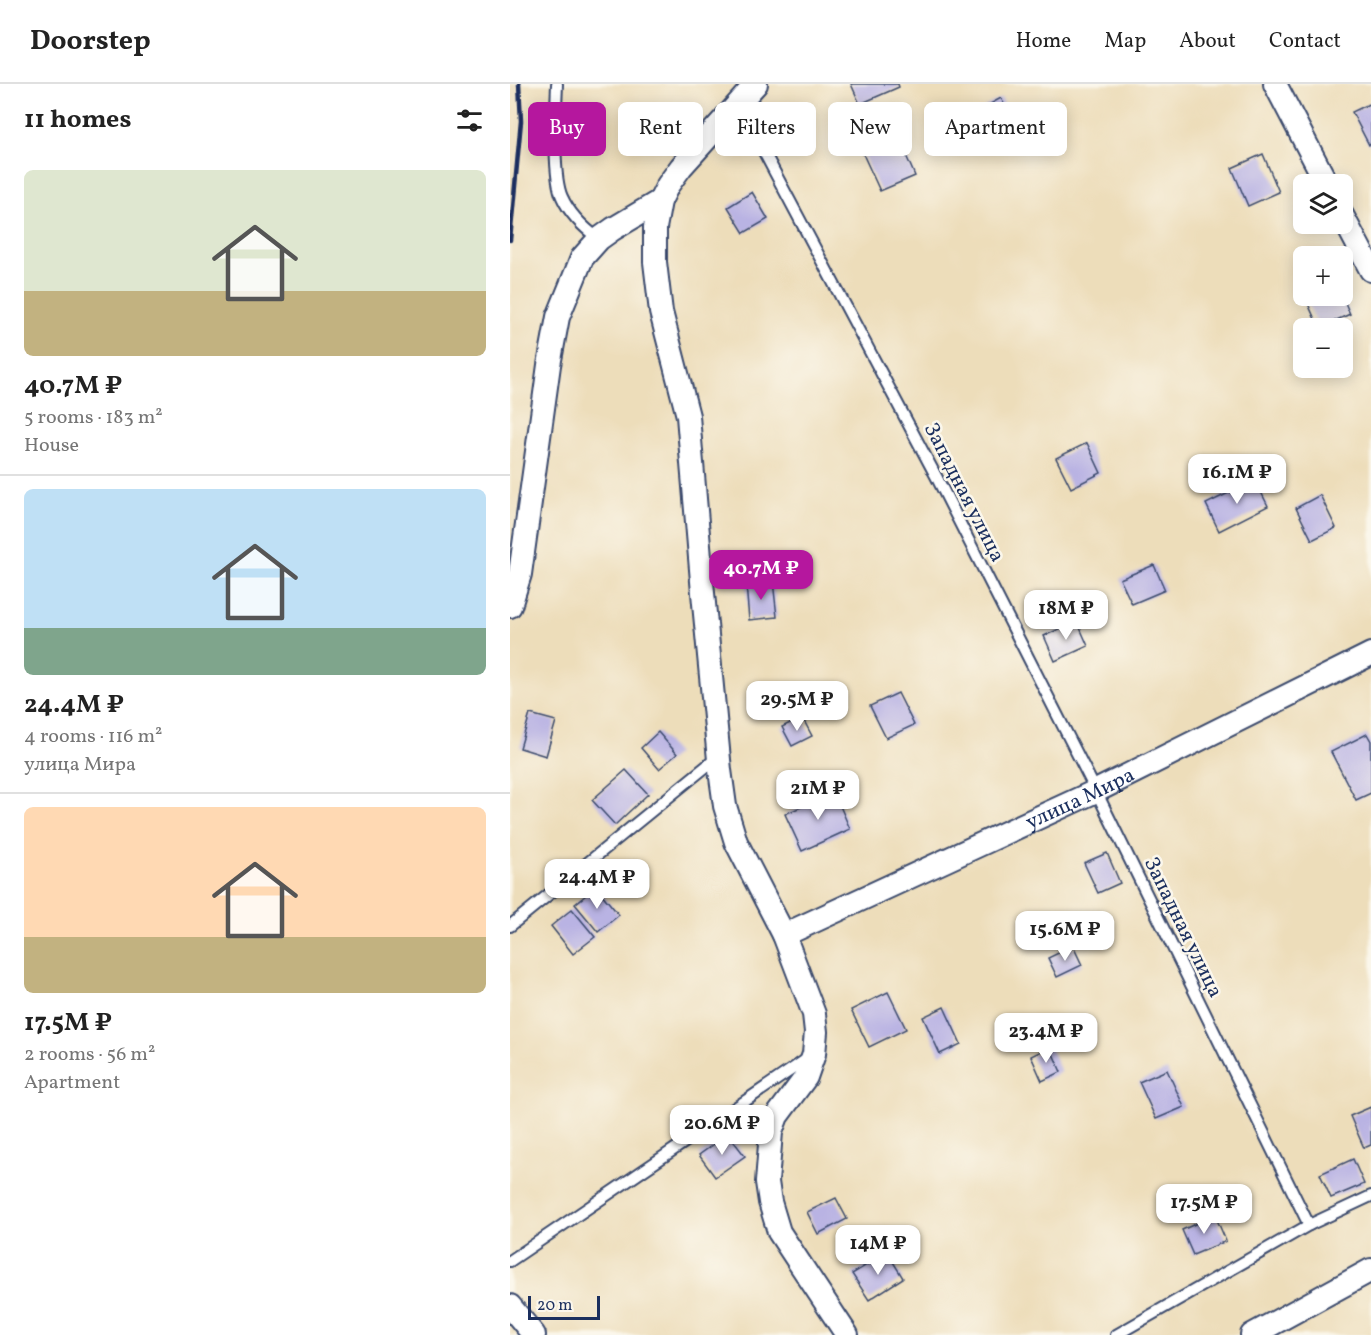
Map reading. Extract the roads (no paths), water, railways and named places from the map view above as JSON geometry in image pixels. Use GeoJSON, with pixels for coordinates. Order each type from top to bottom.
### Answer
{"type":"FeatureCollection","features":[{"type":"Feature","properties":{"kind":"street"},"geometry":{"type":"LineString","coordinates":[[741,102],[756,84]]}},
{"type":"Feature","properties":{"kind":"street"},"geometry":{"type":"LineString","coordinates":[[1275,84],[1322,174]]}},
{"type":"Feature","properties":{"kind":"street"},"geometry":{"type":"LineString","coordinates":[[715,131],[681,167],[660,201],[655,228],[655,262],[661,312],[688,416],[725,806],[736,842],[784,935],[814,1014],[816,1032],[814,1054],[806,1077],[777,1116],[771,1132],[767,1182],[770,1203],[779,1232],[847,1335]]}},
{"type":"Feature","properties":{"kind":"street"},"geometry":{"type":"LineString","coordinates":[[510,606],[520,574],[549,365],[558,317],[582,258],[599,239],[635,214],[660,201]]}},
{"type":"Feature","properties":{"kind":"street"},"geometry":{"type":"LineString","coordinates":[[1352,234],[1371,270]]}},
{"type":"Feature","properties":{"kind":"street","name":"улица Мира"},"geometry":{"type":"LineString","coordinates":[[784,935],[1096,791],[1371,654]]}},
{"type":"Feature","properties":{"kind":"street"},"geometry":{"type":"LineString","coordinates":[[1252,1335],[1371,1270]]}},
{"type":"Feature","properties":{"kind":"street"},"geometry":{"type":"LineString","coordinates":[[510,1306],[534,1335]]}},
{"type":"Feature","properties":{"kind":"lane"},"geometry":{"type":"LineString","coordinates":[[557,84],[558,179],[562,197],[583,227],[599,239]]}},
{"type":"Feature","properties":{"kind":"lane","name":"Западная улица"},"geometry":{"type":"LineString","coordinates":[[766,156],[942,488],[1096,791],[1309,1224]]}},
{"type":"Feature","properties":{"kind":"lane"},"geometry":{"type":"LineString","coordinates":[[510,926],[719,756]]}},
{"type":"Feature","properties":{"kind":"lane"},"geometry":{"type":"LineString","coordinates":[[510,1260],[814,1054]]}},
{"type":"Feature","properties":{"kind":"lane"},"geometry":{"type":"LineString","coordinates":[[1116,1335],[1309,1224],[1371,1196]]}},
{"type":"Feature","properties":{"kind":"railway"},"geometry":{"type":"LineString","coordinates":[[510,240],[521,121],[519,84]]}}]}
